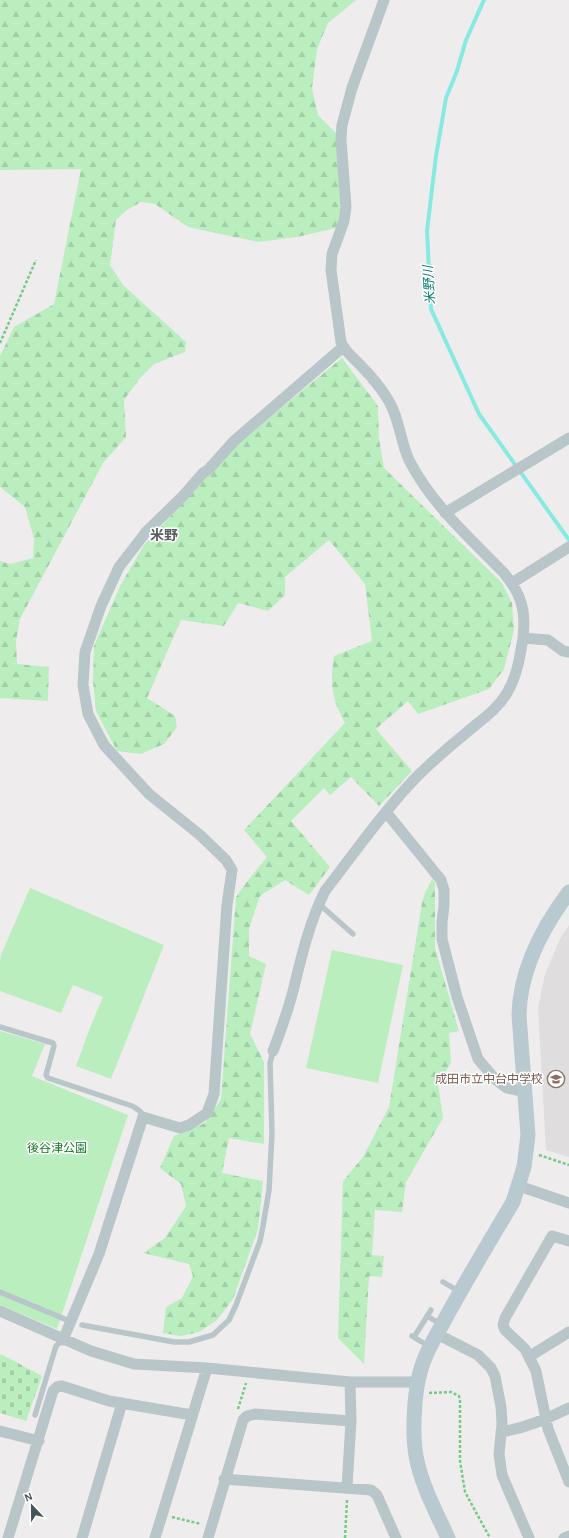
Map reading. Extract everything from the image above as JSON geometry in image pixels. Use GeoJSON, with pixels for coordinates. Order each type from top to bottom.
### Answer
{"type":"FeatureCollection","features":[{"type":"Feature","properties":{"kind":"street"},"geometry":{"type":"LineString","coordinates":[[273,1051],[294,988],[302,951],[325,891],[386,812],[411,783],[439,755],[498,707],[513,682],[518,667],[525,625],[520,600],[512,583],[445,513],[430,494],[410,461],[393,409],[387,398],[364,368],[343,348],[341,342],[331,270],[332,254],[344,221],[346,207],[341,139],[342,125],[352,88],[384,0]]}},
{"type":"Feature","properties":{"kind":"street"},"geometry":{"type":"LineString","coordinates":[[64,1340],[99,1254],[143,1117],[180,1128],[189,1125],[207,1113],[214,1094],[227,905],[232,870],[226,860],[200,835],[149,794],[104,745],[88,714],[83,685],[85,652],[101,606],[119,567],[146,532],[182,497],[234,441],[343,348]]}},
{"type":"Feature","properties":{"kind":"street"},"geometry":{"type":"LineString","coordinates":[[445,513],[569,438]]}},
{"type":"Feature","properties":{"kind":"street"},"geometry":{"type":"LineString","coordinates":[[512,583],[569,547]]}},
{"type":"Feature","properties":{"kind":"street"},"geometry":{"type":"LineString","coordinates":[[522,638],[548,640],[563,651],[569,652]]}},
{"type":"Feature","properties":{"kind":"street"},"geometry":{"type":"LineString","coordinates":[[386,812],[441,880],[444,890],[442,939],[457,997],[478,1059],[495,1079],[507,1088],[524,1092]]}},
{"type":"Feature","properties":{"kind":"street"},"geometry":{"type":"LineString","coordinates":[[444,1537],[420,1474],[416,1456],[414,1421],[417,1388],[421,1368],[436,1335],[513,1202],[519,1186],[524,1168],[528,1135],[520,1015],[522,984],[527,968],[549,920],[569,892]]}},
{"type":"Feature","properties":{"kind":"street"},"geometry":{"type":"LineString","coordinates":[[519,1186],[569,1203]]}},
{"type":"Feature","properties":{"kind":"street"},"geometry":{"type":"LineString","coordinates":[[569,1241],[552,1236],[505,1318],[503,1325],[505,1330],[525,1349],[530,1356],[536,1371],[544,1406],[545,1420],[553,1444],[569,1482]]}},
{"type":"Feature","properties":{"kind":"street"},"geometry":{"type":"LineString","coordinates":[[0,1311],[90,1351],[134,1364],[207,1368],[417,1388]]}},
{"type":"Feature","properties":{"kind":"street"},"geometry":{"type":"LineString","coordinates":[[530,1356],[569,1332]]}},
{"type":"Feature","properties":{"kind":"street"},"geometry":{"type":"LineString","coordinates":[[436,1335],[478,1355],[491,1368],[495,1376],[501,1408],[499,1454],[502,1475],[529,1538]]}},
{"type":"Feature","properties":{"kind":"street"},"geometry":{"type":"LineString","coordinates":[[156,1538],[207,1368]]}},
{"type":"Feature","properties":{"kind":"street"},"geometry":{"type":"LineString","coordinates":[[347,1488],[351,1421],[350,1382]]}},
{"type":"Feature","properties":{"kind":"street"},"geometry":{"type":"LineString","coordinates":[[8,1538],[39,1441],[53,1391],[57,1387],[62,1386],[109,1401],[192,1415]]}},
{"type":"Feature","properties":{"kind":"street"},"geometry":{"type":"LineString","coordinates":[[82,1538],[122,1403]]}},
{"type":"Feature","properties":{"kind":"street"},"geometry":{"type":"LineString","coordinates":[[501,1432],[514,1430],[545,1420],[569,1408]]}},
{"type":"Feature","properties":{"kind":"street"},"geometry":{"type":"LineString","coordinates":[[208,1538],[224,1479],[243,1420],[247,1416],[255,1414],[351,1421]]}},
{"type":"Feature","properties":{"kind":"street"},"geometry":{"type":"LineString","coordinates":[[0,1431],[39,1441]]}},
{"type":"Feature","properties":{"kind":"street"},"geometry":{"type":"LineString","coordinates":[[224,1479],[371,1490],[377,1495],[396,1538]]}},
{"type":"Feature","properties":{"kind":"street"},"geometry":{"type":"LineString","coordinates":[[564,1538],[569,1536]]}},
{"type":"Feature","properties":{"kind":"lane"},"geometry":{"type":"LineString","coordinates":[[319,904],[353,934]]}},
{"type":"Feature","properties":{"kind":"lane"},"geometry":{"type":"LineString","coordinates":[[0,1027],[53,1043],[54,1046],[46,1075],[48,1078],[132,1106],[142,1113],[143,1117]]}},
{"type":"Feature","properties":{"kind":"lane"},"geometry":{"type":"LineString","coordinates":[[82,1325],[174,1342],[189,1342],[213,1335],[228,1320],[236,1305],[260,1241],[265,1218],[271,1158],[270,1064],[273,1051]]}},
{"type":"Feature","properties":{"kind":"lane"},"geometry":{"type":"LineString","coordinates":[[443,1282],[460,1292]]}},
{"type":"Feature","properties":{"kind":"lane"},"geometry":{"type":"LineString","coordinates":[[0,1292],[67,1320]]}},
{"type":"Feature","properties":{"kind":"lane"},"geometry":{"type":"LineString","coordinates":[[427,1316],[436,1335],[413,1337],[430,1310]]}},
{"type":"Feature","properties":{"kind":"lane"},"geometry":{"type":"LineString","coordinates":[[35,1415],[56,1346],[64,1340]]}},
{"type":"Feature","properties":{"kind":"path"},"geometry":{"type":"LineString","coordinates":[[0,343],[36,260]]}},
{"type":"Feature","properties":{"kind":"path"},"geometry":{"type":"LineString","coordinates":[[539,1155],[569,1165]]}},
{"type":"Feature","properties":{"kind":"path"},"geometry":{"type":"LineString","coordinates":[[417,1388],[451,1392],[459,1396],[460,1461],[465,1492],[490,1538]]}},
{"type":"Feature","properties":{"kind":"path"},"geometry":{"type":"LineString","coordinates":[[345,1538],[347,1488]]}},
{"type":"Feature","properties":{"kind":"path"},"geometry":{"type":"LineString","coordinates":[[162,1515],[211,1526]]}},
{"type":"Feature","properties":{"kind":"shaded area","name":"成田市立中台中学校"},"geometry":{"type":"Polygon","coordinates":[[[569,925],[569,1157],[546,1150],[538,1008],[545,974],[560,939],[569,925]]]}},
{"type":"Feature","properties":{"kind":"green space"},"geometry":{"type":"Polygon","coordinates":[[[0,0],[356,0],[328,23],[317,49],[312,88],[318,115],[339,136],[341,213],[336,228],[297,237],[258,242],[188,227],[155,204],[141,202],[127,210],[116,220],[110,265],[123,285],[186,342],[185,352],[154,364],[140,378],[124,400],[126,437],[103,463],[20,619],[16,641],[17,664],[49,667],[48,701],[0,698],[0,561],[10,564],[33,558],[34,539],[25,507],[0,487],[0,356],[14,327],[54,304],[81,169],[0,170],[0,0]]]}},
{"type":"Feature","properties":{"kind":"green space"},"geometry":{"type":"Polygon","coordinates":[[[342,358],[378,406],[379,439],[384,468],[502,583],[512,603],[514,630],[504,669],[489,689],[418,714],[408,701],[376,729],[412,771],[379,806],[351,777],[330,795],[324,788],[291,821],[330,867],[309,895],[285,880],[260,896],[249,928],[249,956],[266,964],[250,1034],[264,1062],[264,1144],[229,1138],[222,1173],[263,1181],[258,1229],[233,1299],[218,1319],[199,1332],[181,1336],[163,1333],[166,1307],[182,1298],[193,1276],[189,1264],[143,1253],[165,1238],[186,1206],[181,1184],[160,1168],[174,1136],[205,1123],[221,1099],[236,897],[267,857],[244,830],[345,723],[334,698],[332,674],[334,656],[372,641],[365,584],[329,540],[285,577],[285,595],[268,611],[238,603],[224,626],[181,620],[147,698],[175,716],[177,727],[164,744],[141,754],[117,751],[96,711],[93,681],[94,646],[120,586],[144,545],[235,446],[342,358]]]}},
{"type":"Feature","properties":{"kind":"green space"},"geometry":{"type":"Polygon","coordinates":[[[432,879],[435,883],[435,948],[459,1031],[449,1033],[451,1063],[438,1083],[443,1118],[406,1182],[402,1212],[375,1210],[372,1255],[384,1256],[382,1277],[369,1276],[364,1364],[338,1338],[343,1181],[363,1157],[389,1107],[422,903],[432,879]]]}},
{"type":"Feature","properties":{"kind":"green space"},"geometry":{"type":"Polygon","coordinates":[[[30,888],[164,945],[111,1079],[76,1066],[103,997],[73,985],[61,1013],[0,991],[1,955],[30,888]]]}},
{"type":"Feature","properties":{"kind":"green space"},"geometry":{"type":"Polygon","coordinates":[[[332,950],[403,965],[378,1083],[306,1068],[332,950]]]}},
{"type":"Feature","properties":{"kind":"green space","name":"後谷津公園"},"geometry":{"type":"Polygon","coordinates":[[[0,1031],[45,1044],[32,1076],[128,1115],[57,1329],[0,1305],[0,1031]]]}},
{"type":"Feature","properties":{"kind":"green space"},"geometry":{"type":"Polygon","coordinates":[[[1,1354],[42,1376],[26,1421],[0,1413],[1,1354]]]}},
{"type":"Feature","properties":{"kind":"waterway","name":"米野川"},"geometry":{"type":"LineString","coordinates":[[484,0],[466,40],[457,71],[446,98],[436,156],[427,231],[431,309],[479,414],[569,540]]}},
{"type":"Feature","properties":{"kind":"place","name":"成田市立中台中学校"},"geometry":{"type":"Point","coordinates":[556,1079]}},
{"type":"Feature","properties":{"kind":"district","name":"米野"},"geometry":{"type":"Point","coordinates":[164,536]}}]}
